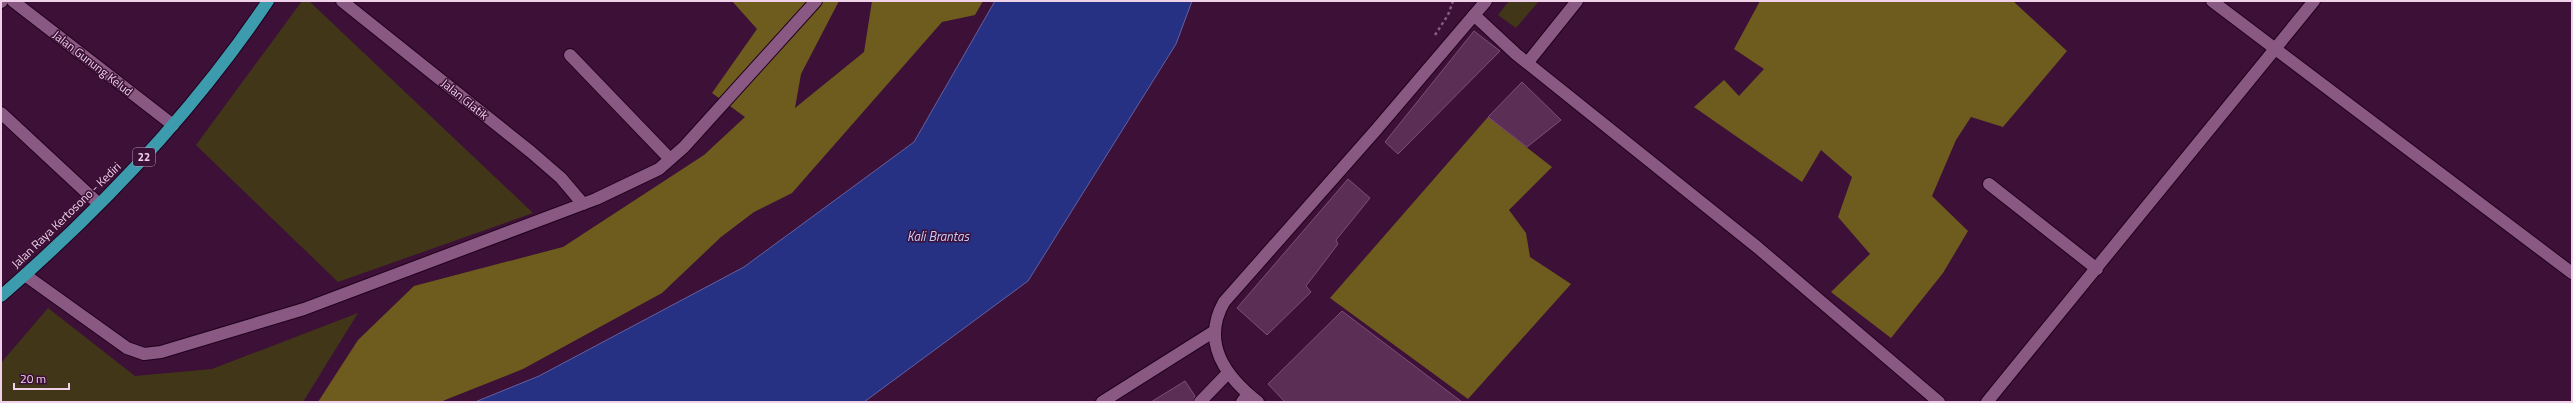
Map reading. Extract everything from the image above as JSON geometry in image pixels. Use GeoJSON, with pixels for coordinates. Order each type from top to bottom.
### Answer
{"type":"FeatureCollection","features":[{"type":"Feature","properties":{"kind":"highway","name":"Jalan Raya Kertosono - Kediri"},"geometry":{"type":"LineString","coordinates":[[1,296],[99,204],[173,126],[268,1]]}},
{"type":"Feature","properties":{"kind":"street","name":"Jalan Gunung Kelud"},"geometry":{"type":"LineString","coordinates":[[13,1],[173,126]]}},
{"type":"Feature","properties":{"kind":"street","name":"Jalan Glatik"},"geometry":{"type":"LineString","coordinates":[[342,1],[531,152],[561,178],[583,204]]}},
{"type":"Feature","properties":{"kind":"street"},"geometry":{"type":"LineString","coordinates":[[25,275],[127,348],[151,354],[304,309],[583,204],[640,180],[659,169],[757,68],[816,1]]}},
{"type":"Feature","properties":{"kind":"street"},"geometry":{"type":"LineString","coordinates":[[1258,402],[1245,398],[1237,383],[1228,373],[1219,355],[1213,332],[1224,302],[1486,1]]}},
{"type":"Feature","properties":{"kind":"street"},"geometry":{"type":"LineString","coordinates":[[1528,62],[1577,1]]}},
{"type":"Feature","properties":{"kind":"street"},"geometry":{"type":"LineString","coordinates":[[2212,1],[2276,51],[2572,273]]}},
{"type":"Feature","properties":{"kind":"street"},"geometry":{"type":"LineString","coordinates":[[1987,402],[2276,51],[2314,1]]}},
{"type":"Feature","properties":{"kind":"street"},"geometry":{"type":"LineString","coordinates":[[1474,15],[1516,54],[1528,62],[1757,247],[1939,402]]}},
{"type":"Feature","properties":{"kind":"street"},"geometry":{"type":"LineString","coordinates":[[570,55],[670,159]]}},
{"type":"Feature","properties":{"kind":"street"},"geometry":{"type":"LineString","coordinates":[[1,113],[99,204]]}},
{"type":"Feature","properties":{"kind":"street"},"geometry":{"type":"LineString","coordinates":[[1989,184],[2097,269]]}},
{"type":"Feature","properties":{"kind":"street"},"geometry":{"type":"LineString","coordinates":[[1102,402],[1213,332]]}},
{"type":"Feature","properties":{"kind":"street"},"geometry":{"type":"LineString","coordinates":[[1200,402],[1228,373]]}},
{"type":"Feature","properties":{"kind":"shaded area"},"geometry":{"type":"Polygon","coordinates":[[[302,1],[309,1],[533,213],[338,282],[196,145],[302,1]]]}},
{"type":"Feature","properties":{"kind":"shaded area"},"geometry":{"type":"Polygon","coordinates":[[[732,1],[839,1],[801,74],[795,108],[864,52],[872,1],[983,1],[975,15],[942,22],[792,193],[754,212],[721,237],[662,293],[523,369],[440,402],[318,402],[358,340],[414,286],[563,247],[704,155],[745,117],[712,93],[757,29],[732,1]]]}},
{"type":"Feature","properties":{"kind":"shaded area"},"geometry":{"type":"Polygon","coordinates":[[[1509,1],[1539,1],[1516,28],[1498,15],[1509,1]]]}},
{"type":"Feature","properties":{"kind":"shaded area"},"geometry":{"type":"Polygon","coordinates":[[[1760,1],[2013,1],[2067,51],[2003,127],[1971,117],[1956,140],[1932,196],[1968,231],[1943,273],[1891,338],[1831,292],[1870,254],[1838,217],[1852,177],[1821,150],[1802,182],[1694,107],[1724,80],[1739,96],[1764,69],[1734,49],[1760,1]]]}},
{"type":"Feature","properties":{"kind":"shaded area"},"geometry":{"type":"Polygon","coordinates":[[[1488,117],[1552,167],[1509,210],[1526,233],[1530,257],[1571,284],[1468,399],[1330,298],[1488,117]]]}},
{"type":"Feature","properties":{"kind":"shaded area"},"geometry":{"type":"Polygon","coordinates":[[[48,308],[135,376],[212,369],[358,313],[303,402],[1,402],[1,363],[48,308]]]}},
{"type":"Feature","properties":{"kind":"water","name":"Kali Brantas"},"geometry":{"type":"Polygon","coordinates":[[[995,1],[1192,1],[1176,44],[1028,281],[864,402],[475,402],[539,376],[744,267],[914,142],[995,1]]]}},
{"type":"Feature","properties":{"kind":"building"},"geometry":{"type":"Polygon","coordinates":[[[1474,31],[1500,51],[1398,154],[1385,142],[1474,31]]]}},
{"type":"Feature","properties":{"kind":"building"},"geometry":{"type":"Polygon","coordinates":[[[1522,82],[1561,120],[1527,147],[1488,117],[1522,82]]]}},
{"type":"Feature","properties":{"kind":"building"},"geometry":{"type":"Polygon","coordinates":[[[1348,179],[1370,198],[1336,240],[1338,244],[1306,286],[1311,292],[1267,335],[1237,308],[1348,179]]]}},
{"type":"Feature","properties":{"kind":"building"},"geometry":{"type":"Polygon","coordinates":[[[1342,311],[1462,402],[1285,402],[1268,384],[1342,311]]]}},
{"type":"Feature","properties":{"kind":"building"},"geometry":{"type":"Polygon","coordinates":[[[1185,381],[1195,396],[1193,402],[1151,402],[1185,381]]]}}]}
